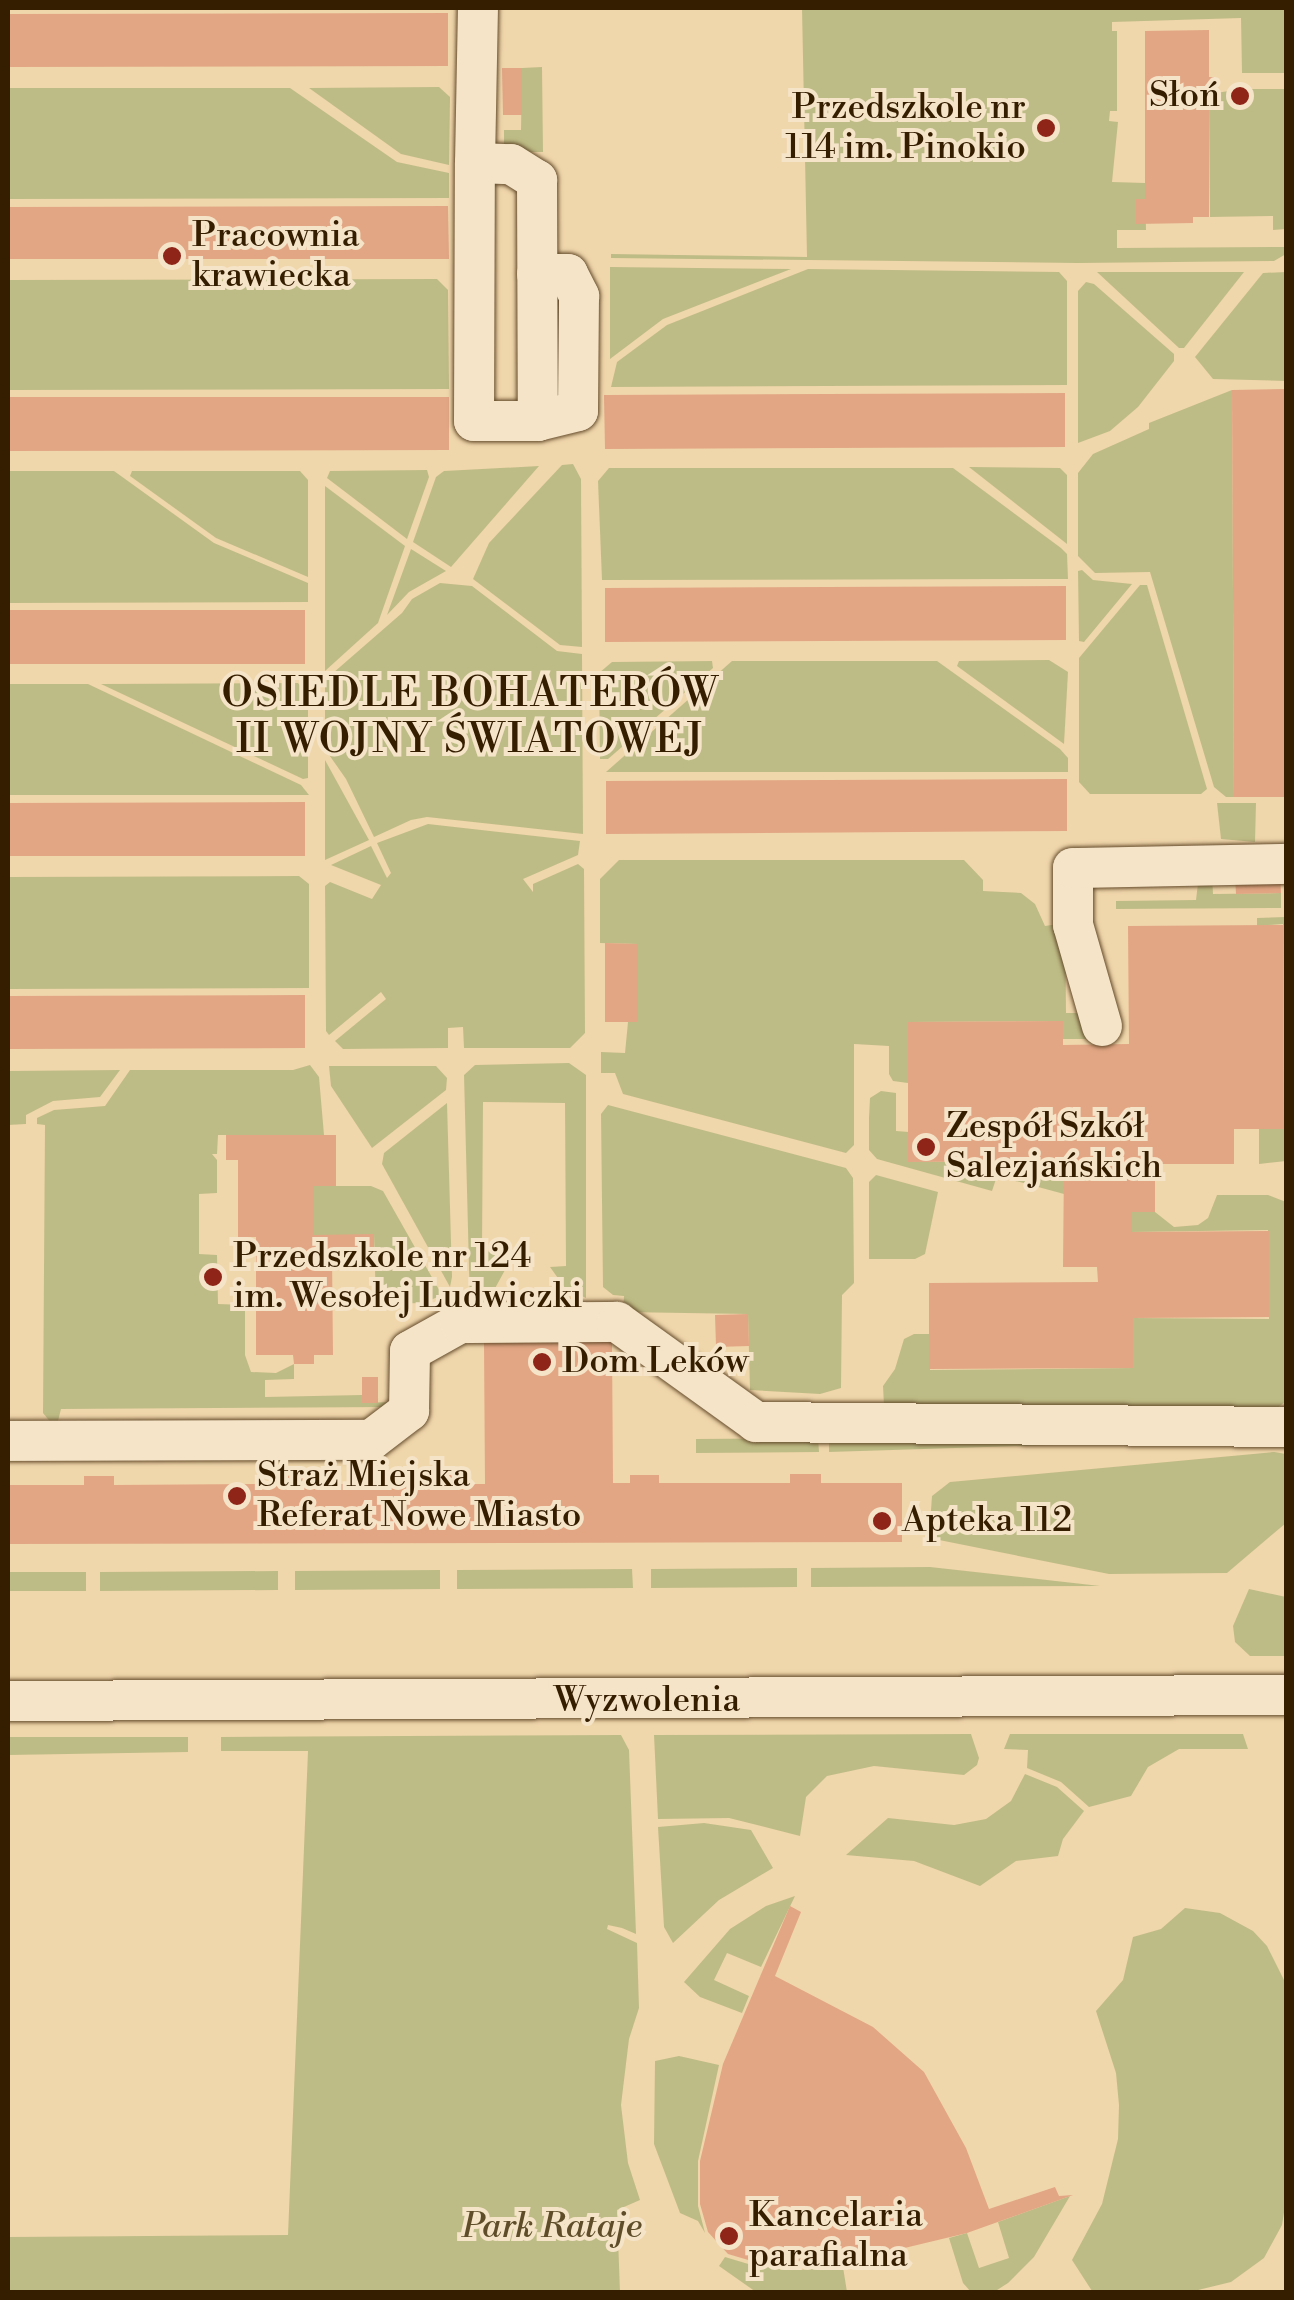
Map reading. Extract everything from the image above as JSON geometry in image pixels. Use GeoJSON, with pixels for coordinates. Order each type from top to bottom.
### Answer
{"type":"FeatureCollection","features":[{"type":"Feature","properties":{"kind":"street"},"geometry":{"type":"LineString","coordinates":[[475,163],[512,164],[536,180],[538,422],[474,421],[475,163],[478,8]]}},
{"type":"Feature","properties":{"kind":"street"},"geometry":{"type":"LineString","coordinates":[[1102,1026],[1073,925],[1072,868],[1286,864]]}},
{"type":"Feature","properties":{"kind":"street"},"geometry":{"type":"LineString","coordinates":[[23,1441],[371,1440],[410,1411],[410,1351],[460,1322],[617,1322],[756,1422],[1286,1427]]}},
{"type":"Feature","properties":{"kind":"street","name":"Wyzwolenia"},"geometry":{"type":"LineString","coordinates":[[8,1700],[1286,1695]]}},
{"type":"Feature","properties":{"kind":"green space","name":"Przedszkole nr 114 im. Pinokio"},"geometry":{"type":"Polygon","coordinates":[[[802,8],[1286,8],[1286,73],[1242,73],[1241,18],[1112,22],[1112,31],[1117,31],[1117,111],[1110,111],[1109,121],[1118,122],[1112,182],[1145,183],[1146,230],[1117,230],[1117,248],[1286,247],[1286,254],[1274,261],[1078,263],[611,258],[611,254],[807,257],[802,8]]]}},
{"type":"Feature","properties":{"kind":"green space"},"geometry":{"type":"Polygon","coordinates":[[[542,67],[543,152],[504,152],[504,130],[521,130],[522,68],[542,67]]]}},
{"type":"Feature","properties":{"kind":"green space"},"geometry":{"type":"Polygon","coordinates":[[[439,87],[450,97],[449,165],[401,154],[309,88],[439,87]]]}},
{"type":"Feature","properties":{"kind":"green space"},"geometry":{"type":"Polygon","coordinates":[[[8,88],[290,88],[397,162],[449,173],[449,198],[8,199],[8,88]]]}},
{"type":"Feature","properties":{"kind":"green space"},"geometry":{"type":"Polygon","coordinates":[[[1286,89],[1286,229],[1273,230],[1273,216],[1210,217],[1210,94],[1286,89]]]}},
{"type":"Feature","properties":{"kind":"green space"},"geometry":{"type":"Polygon","coordinates":[[[610,267],[791,269],[663,319],[610,359],[610,267]]]}},
{"type":"Feature","properties":{"kind":"green space"},"geometry":{"type":"Polygon","coordinates":[[[808,269],[1059,272],[1067,281],[1067,385],[611,387],[617,362],[667,325],[808,269]]]}},
{"type":"Feature","properties":{"kind":"green space"},"geometry":{"type":"Polygon","coordinates":[[[1097,272],[1244,272],[1184,348],[1179,348],[1097,272]]]}},
{"type":"Feature","properties":{"kind":"green space"},"geometry":{"type":"Polygon","coordinates":[[[1286,272],[1286,381],[1213,379],[1195,357],[1263,273],[1286,272]]]}},
{"type":"Feature","properties":{"kind":"green space"},"geometry":{"type":"Polygon","coordinates":[[[437,279],[448,290],[449,389],[8,390],[8,280],[437,279]]]}},
{"type":"Feature","properties":{"kind":"green space"},"geometry":{"type":"Polygon","coordinates":[[[1086,282],[1094,284],[1174,354],[1174,361],[1138,407],[1110,431],[1078,443],[1078,291],[1086,282]]]}},
{"type":"Feature","properties":{"kind":"green space"},"geometry":{"type":"Polygon","coordinates":[[[1232,390],[1234,797],[1226,797],[1214,787],[1150,572],[1095,573],[1078,556],[1078,473],[1093,454],[1149,429],[1149,423],[1232,390]]]}},
{"type":"Feature","properties":{"kind":"green space"},"geometry":{"type":"Polygon","coordinates":[[[573,464],[581,479],[582,647],[560,645],[473,579],[489,543],[562,465],[573,464]]]}},
{"type":"Feature","properties":{"kind":"green space"},"geometry":{"type":"Polygon","coordinates":[[[539,466],[451,567],[413,542],[436,477],[444,471],[539,466]]]}},
{"type":"Feature","properties":{"kind":"green space"},"geometry":{"type":"Polygon","coordinates":[[[969,467],[1060,468],[1067,475],[1067,544],[969,467]]]}},
{"type":"Feature","properties":{"kind":"green space"},"geometry":{"type":"Polygon","coordinates":[[[609,468],[953,468],[1061,548],[1067,554],[1068,579],[602,580],[598,481],[609,468]]]}},
{"type":"Feature","properties":{"kind":"green space"},"geometry":{"type":"Polygon","coordinates":[[[427,470],[429,477],[407,539],[327,478],[330,471],[427,470]]]}},
{"type":"Feature","properties":{"kind":"green space"},"geometry":{"type":"Polygon","coordinates":[[[8,471],[114,471],[214,543],[308,583],[308,602],[8,603],[8,471]]]}},
{"type":"Feature","properties":{"kind":"green space"},"geometry":{"type":"Polygon","coordinates":[[[132,471],[300,471],[308,480],[308,577],[216,538],[130,476],[132,471]]]}},
{"type":"Feature","properties":{"kind":"green space"},"geometry":{"type":"Polygon","coordinates":[[[325,486],[405,546],[378,623],[325,671],[325,486]]]}},
{"type":"Feature","properties":{"kind":"green space"},"geometry":{"type":"Polygon","coordinates":[[[411,549],[446,571],[409,592],[387,615],[411,549]]]}},
{"type":"Feature","properties":{"kind":"green space"},"geometry":{"type":"Polygon","coordinates":[[[1078,571],[1093,580],[1132,584],[1084,642],[1079,641],[1078,571]]]}},
{"type":"Feature","properties":{"kind":"green space"},"geometry":{"type":"Polygon","coordinates":[[[440,583],[472,586],[557,651],[582,654],[583,834],[427,817],[374,837],[346,779],[325,749],[325,680],[402,613],[412,599],[440,583]]]}},
{"type":"Feature","properties":{"kind":"green space"},"geometry":{"type":"Polygon","coordinates":[[[1140,585],[1147,585],[1207,789],[1201,794],[1090,794],[1079,782],[1079,658],[1140,585]]]}},
{"type":"Feature","properties":{"kind":"green space"},"geometry":{"type":"Polygon","coordinates":[[[1049,660],[1068,672],[1064,744],[957,666],[959,661],[1049,660]]]}},
{"type":"Feature","properties":{"kind":"green space"},"geometry":{"type":"Polygon","coordinates":[[[712,661],[713,668],[608,759],[600,759],[599,673],[612,662],[712,661]]]}},
{"type":"Feature","properties":{"kind":"green space"},"geometry":{"type":"Polygon","coordinates":[[[732,661],[937,661],[1060,749],[1068,758],[1068,772],[606,772],[732,661]]]}},
{"type":"Feature","properties":{"kind":"green space"},"geometry":{"type":"Polygon","coordinates":[[[298,683],[308,696],[308,778],[303,779],[101,684],[298,683]]]}},
{"type":"Feature","properties":{"kind":"green space"},"geometry":{"type":"Polygon","coordinates":[[[8,684],[88,684],[301,785],[309,795],[8,795],[8,684]]]}},
{"type":"Feature","properties":{"kind":"green space"},"geometry":{"type":"Polygon","coordinates":[[[325,760],[369,840],[325,860],[325,760]]]}},
{"type":"Feature","properties":{"kind":"green space"},"geometry":{"type":"Polygon","coordinates":[[[1217,803],[1256,803],[1255,842],[1221,839],[1217,803]]]}},
{"type":"Feature","properties":{"kind":"green space"},"geometry":{"type":"Polygon","coordinates":[[[428,824],[580,841],[578,855],[523,879],[533,892],[533,884],[578,864],[584,869],[585,1033],[570,1048],[464,1048],[463,1027],[448,1028],[448,1048],[343,1049],[335,1041],[386,999],[381,992],[329,1035],[326,1031],[325,886],[330,882],[372,899],[381,885],[331,865],[371,846],[387,878],[391,873],[377,843],[428,824]]]}},
{"type":"Feature","properties":{"kind":"green space"},"geometry":{"type":"Polygon","coordinates":[[[619,860],[964,860],[983,880],[983,891],[1021,893],[1035,904],[1045,926],[1065,923],[1066,1013],[1079,1013],[1086,1023],[1086,1039],[1063,1039],[1062,1021],[909,1022],[908,1083],[893,1081],[889,1074],[889,1046],[854,1044],[854,1145],[846,1153],[623,1094],[615,1073],[601,1073],[601,1052],[625,1053],[628,1022],[638,1022],[638,944],[600,943],[600,879],[619,860]]]}},
{"type":"Feature","properties":{"kind":"green space"},"geometry":{"type":"Polygon","coordinates":[[[1199,875],[1212,875],[1213,894],[1281,893],[1281,908],[1116,909],[1116,901],[1196,900],[1199,875]]]}},
{"type":"Feature","properties":{"kind":"green space"},"geometry":{"type":"Polygon","coordinates":[[[299,876],[309,884],[309,988],[8,989],[8,877],[299,876]]]}},
{"type":"Feature","properties":{"kind":"green space"},"geometry":{"type":"Polygon","coordinates":[[[1286,917],[1286,1161],[1259,1164],[1259,1129],[1284,1128],[1283,924],[1257,926],[1257,918],[1286,917]]]}},
{"type":"Feature","properties":{"kind":"green space"},"geometry":{"type":"Polygon","coordinates":[[[569,1063],[586,1075],[586,1298],[565,1288],[550,1267],[566,1266],[565,1103],[483,1102],[482,1250],[499,1254],[505,1270],[493,1292],[470,1306],[464,1075],[475,1065],[569,1063]]]}},
{"type":"Feature","properties":{"kind":"green space"},"geometry":{"type":"Polygon","coordinates":[[[310,1065],[319,1077],[324,1135],[218,1135],[217,1154],[212,1154],[217,1160],[217,1193],[199,1194],[199,1254],[217,1255],[218,1304],[245,1305],[245,1355],[251,1372],[276,1373],[294,1364],[294,1379],[265,1380],[265,1397],[362,1395],[362,1403],[392,1402],[392,1407],[61,1409],[56,1429],[43,1413],[45,1125],[37,1124],[37,1118],[54,1110],[105,1106],[130,1070],[293,1070],[310,1065]]]}},
{"type":"Feature","properties":{"kind":"green space"},"geometry":{"type":"Polygon","coordinates":[[[329,1066],[436,1066],[447,1078],[446,1090],[372,1148],[331,1086],[329,1066]]]}},
{"type":"Feature","properties":{"kind":"green space"},"geometry":{"type":"Polygon","coordinates":[[[120,1070],[100,1097],[53,1101],[26,1115],[26,1124],[8,1125],[8,1071],[120,1070]]]}},
{"type":"Feature","properties":{"kind":"green space"},"geometry":{"type":"Polygon","coordinates":[[[881,1091],[896,1093],[896,1131],[909,1132],[909,1162],[1064,1161],[1064,1194],[997,1176],[992,1191],[877,1159],[869,1150],[870,1098],[881,1091]]]}},
{"type":"Feature","properties":{"kind":"green space"},"geometry":{"type":"Polygon","coordinates":[[[447,1103],[450,1287],[382,1164],[384,1153],[447,1103]]]}},
{"type":"Feature","properties":{"kind":"green space"},"geometry":{"type":"Polygon","coordinates":[[[608,1105],[846,1168],[853,1178],[854,1283],[842,1295],[841,1388],[820,1394],[750,1390],[748,1314],[623,1312],[624,1296],[613,1295],[603,1287],[601,1114],[608,1105]]]}},
{"type":"Feature","properties":{"kind":"green space"},"geometry":{"type":"Polygon","coordinates":[[[876,1175],[938,1192],[925,1254],[915,1259],[869,1259],[869,1182],[876,1175]]]}},
{"type":"Feature","properties":{"kind":"green space"},"geometry":{"type":"Polygon","coordinates":[[[314,1186],[371,1186],[383,1191],[442,1295],[424,1303],[376,1304],[374,1235],[314,1235],[314,1186]]]}},
{"type":"Feature","properties":{"kind":"green space"},"geometry":{"type":"Polygon","coordinates":[[[1217,1195],[1268,1195],[1286,1202],[1286,1401],[1276,1409],[884,1406],[883,1386],[895,1369],[904,1339],[914,1334],[929,1334],[930,1370],[1133,1368],[1133,1318],[1269,1319],[1268,1230],[1132,1232],[1132,1212],[1155,1212],[1174,1227],[1198,1225],[1208,1218],[1217,1195]]]}},
{"type":"Feature","properties":{"kind":"green space"},"geometry":{"type":"Polygon","coordinates":[[[818,1438],[819,1452],[696,1453],[696,1439],[818,1438]]]}},
{"type":"Feature","properties":{"kind":"green space"},"geometry":{"type":"Polygon","coordinates":[[[829,1438],[1213,1440],[829,1452],[829,1438]]]}},
{"type":"Feature","properties":{"kind":"green space"},"geometry":{"type":"Polygon","coordinates":[[[1286,1454],[1286,1523],[1227,1573],[1109,1574],[929,1538],[932,1496],[950,1482],[1286,1454]]]}},
{"type":"Feature","properties":{"kind":"green space"},"geometry":{"type":"Polygon","coordinates":[[[930,1567],[1100,1586],[811,1587],[811,1568],[930,1567]]]}},
{"type":"Feature","properties":{"kind":"green space"},"geometry":{"type":"Polygon","coordinates":[[[797,1568],[797,1587],[651,1588],[651,1569],[797,1568]]]}},
{"type":"Feature","properties":{"kind":"green space"},"geometry":{"type":"Polygon","coordinates":[[[632,1569],[633,1588],[457,1589],[457,1570],[632,1569]]]}},
{"type":"Feature","properties":{"kind":"green space"},"geometry":{"type":"Polygon","coordinates":[[[440,1570],[440,1589],[295,1590],[295,1571],[440,1570]]]}},
{"type":"Feature","properties":{"kind":"green space"},"geometry":{"type":"Polygon","coordinates":[[[278,1571],[278,1590],[100,1591],[100,1572],[278,1571]]]}},
{"type":"Feature","properties":{"kind":"green space"},"geometry":{"type":"Polygon","coordinates":[[[8,1572],[86,1572],[86,1591],[8,1591],[8,1572]]]}},
{"type":"Feature","properties":{"kind":"green space"},"geometry":{"type":"Polygon","coordinates":[[[1249,1589],[1286,1597],[1286,1656],[1250,1656],[1235,1642],[1233,1626],[1249,1589]]]}},
{"type":"Feature","properties":{"kind":"green space"},"geometry":{"type":"Polygon","coordinates":[[[971,1734],[979,1758],[977,1765],[964,1775],[874,1766],[827,1776],[806,1797],[800,1836],[729,1818],[658,1819],[654,1735],[971,1734]]]}},
{"type":"Feature","properties":{"kind":"green space"},"geometry":{"type":"Polygon","coordinates":[[[1010,1734],[1243,1734],[1248,1749],[1179,1749],[1148,1767],[1131,1796],[1089,1807],[1061,1782],[1027,1768],[1028,1750],[1004,1749],[1010,1734]]]}},
{"type":"Feature","properties":{"kind":"green space","name":"Park Rataje"},"geometry":{"type":"Polygon","coordinates":[[[621,1735],[629,1750],[636,1934],[608,1925],[607,1929],[637,1943],[639,2008],[629,2039],[621,2105],[628,2163],[640,2200],[617,2210],[620,2292],[8,2292],[8,2237],[288,2235],[308,1751],[221,1751],[221,1737],[621,1735]]]}},
{"type":"Feature","properties":{"kind":"green space"},"geometry":{"type":"Polygon","coordinates":[[[8,1737],[188,1737],[188,1752],[8,1755],[8,1737]]]}},
{"type":"Feature","properties":{"kind":"green space"},"geometry":{"type":"Polygon","coordinates":[[[1025,1774],[1057,1787],[1084,1811],[1063,1839],[1058,1856],[1016,1861],[980,1886],[914,1861],[846,1855],[888,1818],[954,1825],[986,1819],[1011,1801],[1025,1774]]]}},
{"type":"Feature","properties":{"kind":"green space"},"geometry":{"type":"Polygon","coordinates":[[[704,1823],[751,1830],[773,1868],[719,1900],[673,1943],[664,1927],[658,1827],[704,1823]]]}},
{"type":"Feature","properties":{"kind":"green space"},"geometry":{"type":"Polygon","coordinates":[[[795,1896],[761,1967],[727,1953],[714,1980],[749,1996],[742,2013],[700,1997],[684,1982],[730,1929],[766,1906],[795,1896]]]}},
{"type":"Feature","properties":{"kind":"green space"},"geometry":{"type":"Polygon","coordinates":[[[1185,1908],[1220,1913],[1253,1931],[1267,1946],[1285,1982],[1286,2200],[1282,2225],[1264,2258],[1231,2282],[1194,2291],[1092,2291],[1072,2260],[1102,2204],[1118,2139],[1119,2105],[1116,2073],[1096,2011],[1123,1980],[1133,1937],[1161,1929],[1185,1908]]]}},
{"type":"Feature","properties":{"kind":"green space"},"geometry":{"type":"Polygon","coordinates":[[[679,2056],[719,2065],[698,2161],[698,2206],[705,2233],[698,2221],[680,2213],[654,2144],[655,2061],[679,2056]]]}},
{"type":"Feature","properties":{"kind":"green space"},"geometry":{"type":"Polygon","coordinates":[[[1070,2196],[1034,2257],[1008,2283],[994,2292],[971,2292],[963,2283],[949,2238],[967,2233],[979,2268],[1009,2258],[998,2222],[1070,2196]]]}},
{"type":"Feature","properties":{"kind":"green space"},"geometry":{"type":"Polygon","coordinates":[[[725,2257],[755,2266],[799,2270],[843,2267],[847,2292],[756,2292],[719,2266],[725,2257]]]}},
{"type":"Feature","properties":{"kind":"building"},"geometry":{"type":"Polygon","coordinates":[[[448,13],[448,66],[8,67],[8,14],[448,13]]]}},
{"type":"Feature","properties":{"kind":"building"},"geometry":{"type":"Polygon","coordinates":[[[1209,30],[1209,77],[1214,77],[1214,94],[1210,94],[1209,217],[1193,217],[1193,223],[1136,224],[1136,199],[1145,199],[1145,31],[1209,30]]]}},
{"type":"Feature","properties":{"kind":"building"},"geometry":{"type":"Polygon","coordinates":[[[502,68],[522,68],[522,115],[503,115],[502,68]]]}},
{"type":"Feature","properties":{"kind":"building"},"geometry":{"type":"Polygon","coordinates":[[[448,206],[449,259],[8,259],[8,207],[448,206]]]}},
{"type":"Feature","properties":{"kind":"building"},"geometry":{"type":"Polygon","coordinates":[[[1286,389],[1286,797],[1234,797],[1232,390],[1286,389]]]}},
{"type":"Feature","properties":{"kind":"building"},"geometry":{"type":"Polygon","coordinates":[[[1065,393],[1065,447],[605,449],[604,395],[1065,393]]]}},
{"type":"Feature","properties":{"kind":"building"},"geometry":{"type":"Polygon","coordinates":[[[8,397],[449,397],[449,450],[8,451],[8,397]]]}},
{"type":"Feature","properties":{"kind":"building"},"geometry":{"type":"Polygon","coordinates":[[[1066,586],[1066,640],[605,642],[605,588],[1066,586]]]}},
{"type":"Feature","properties":{"kind":"building"},"geometry":{"type":"Polygon","coordinates":[[[8,610],[305,610],[305,664],[8,664],[8,610]]]}},
{"type":"Feature","properties":{"kind":"building"},"geometry":{"type":"Polygon","coordinates":[[[1067,779],[1067,831],[606,834],[606,781],[1067,779]]]}},
{"type":"Feature","properties":{"kind":"building"},"geometry":{"type":"Polygon","coordinates":[[[305,802],[305,856],[8,856],[8,803],[305,802]]]}},
{"type":"Feature","properties":{"kind":"building"},"geometry":{"type":"Polygon","coordinates":[[[1280,874],[1281,893],[1236,894],[1235,875],[1280,874]]]}},
{"type":"Feature","properties":{"kind":"building"},"geometry":{"type":"Polygon","coordinates":[[[1283,925],[1284,1129],[1234,1129],[1234,1164],[1132,1164],[1132,1179],[1155,1179],[1155,1212],[1132,1212],[1132,1232],[1269,1231],[1269,1317],[1133,1318],[1133,1368],[929,1369],[929,1283],[1098,1282],[1097,1267],[1063,1267],[1064,1161],[908,1162],[908,1022],[1063,1021],[1063,1045],[1129,1044],[1128,926],[1283,925]]]}},
{"type":"Feature","properties":{"kind":"building"},"geometry":{"type":"Polygon","coordinates":[[[605,943],[638,944],[638,1022],[605,1022],[605,943]]]}},
{"type":"Feature","properties":{"kind":"building"},"geometry":{"type":"Polygon","coordinates":[[[305,995],[305,1048],[8,1049],[8,996],[305,995]]]}},
{"type":"Feature","properties":{"kind":"building"},"geometry":{"type":"Polygon","coordinates":[[[226,1135],[336,1135],[336,1186],[314,1186],[314,1235],[374,1234],[374,1255],[332,1255],[333,1355],[314,1355],[314,1364],[294,1364],[293,1355],[256,1355],[256,1237],[238,1237],[238,1160],[226,1160],[226,1135]]]}},
{"type":"Feature","properties":{"kind":"building"},"geometry":{"type":"Polygon","coordinates":[[[748,1314],[749,1346],[716,1347],[715,1315],[748,1314]]]}},
{"type":"Feature","properties":{"kind":"building"},"geometry":{"type":"Polygon","coordinates":[[[612,1342],[613,1483],[630,1483],[630,1475],[659,1475],[659,1483],[790,1483],[790,1474],[821,1474],[821,1483],[902,1483],[902,1542],[8,1544],[8,1485],[84,1485],[84,1476],[114,1476],[114,1485],[276,1484],[276,1476],[307,1476],[307,1484],[433,1484],[433,1475],[463,1475],[463,1484],[485,1484],[484,1343],[612,1342]]]}},
{"type":"Feature","properties":{"kind":"building"},"geometry":{"type":"Polygon","coordinates":[[[362,1377],[378,1377],[378,1403],[362,1403],[362,1377]]]}},
{"type":"Feature","properties":{"kind":"building"},"geometry":{"type":"Polygon","coordinates":[[[790,1906],[801,1912],[775,1976],[873,2027],[924,2072],[966,2148],[989,2209],[1055,2187],[1059,2196],[1073,2195],[967,2233],[842,2263],[755,2262],[728,2254],[708,2232],[700,2204],[700,2161],[723,2064],[790,1906]]]}},
{"type":"Feature","properties":{"kind":"place","name":"Słoń"},"geometry":{"type":"Point","coordinates":[1240,96]}},
{"type":"Feature","properties":{"kind":"place","name":"Przedszkole nr 114 im. Pinokio"},"geometry":{"type":"Point","coordinates":[1046,128]}},
{"type":"Feature","properties":{"kind":"place","name":"Pracownia krawiecka"},"geometry":{"type":"Point","coordinates":[172,256]}},
{"type":"Feature","properties":{"kind":"place","name":"Zespół Szkół Salezjańskich"},"geometry":{"type":"Point","coordinates":[926,1147]}},
{"type":"Feature","properties":{"kind":"place","name":"Przedszkole nr 124 im. Wesołej Ludwiczki"},"geometry":{"type":"Point","coordinates":[213,1277]}},
{"type":"Feature","properties":{"kind":"place","name":"Dom Leków"},"geometry":{"type":"Point","coordinates":[542,1362]}},
{"type":"Feature","properties":{"kind":"place","name":"Straż Miejska Referat Nowe Miasto"},"geometry":{"type":"Point","coordinates":[237,1496]}},
{"type":"Feature","properties":{"kind":"place","name":"Apteka 112"},"geometry":{"type":"Point","coordinates":[882,1521]}},
{"type":"Feature","properties":{"kind":"place","name":"Kancelaria parafialna"},"geometry":{"type":"Point","coordinates":[729,2236]}},
{"type":"Feature","properties":{"kind":"district","name":"OSIEDLE BOHATERÓW II WOJNY ŚWIATOWEJ"},"geometry":{"type":"Point","coordinates":[471,717]}}]}
